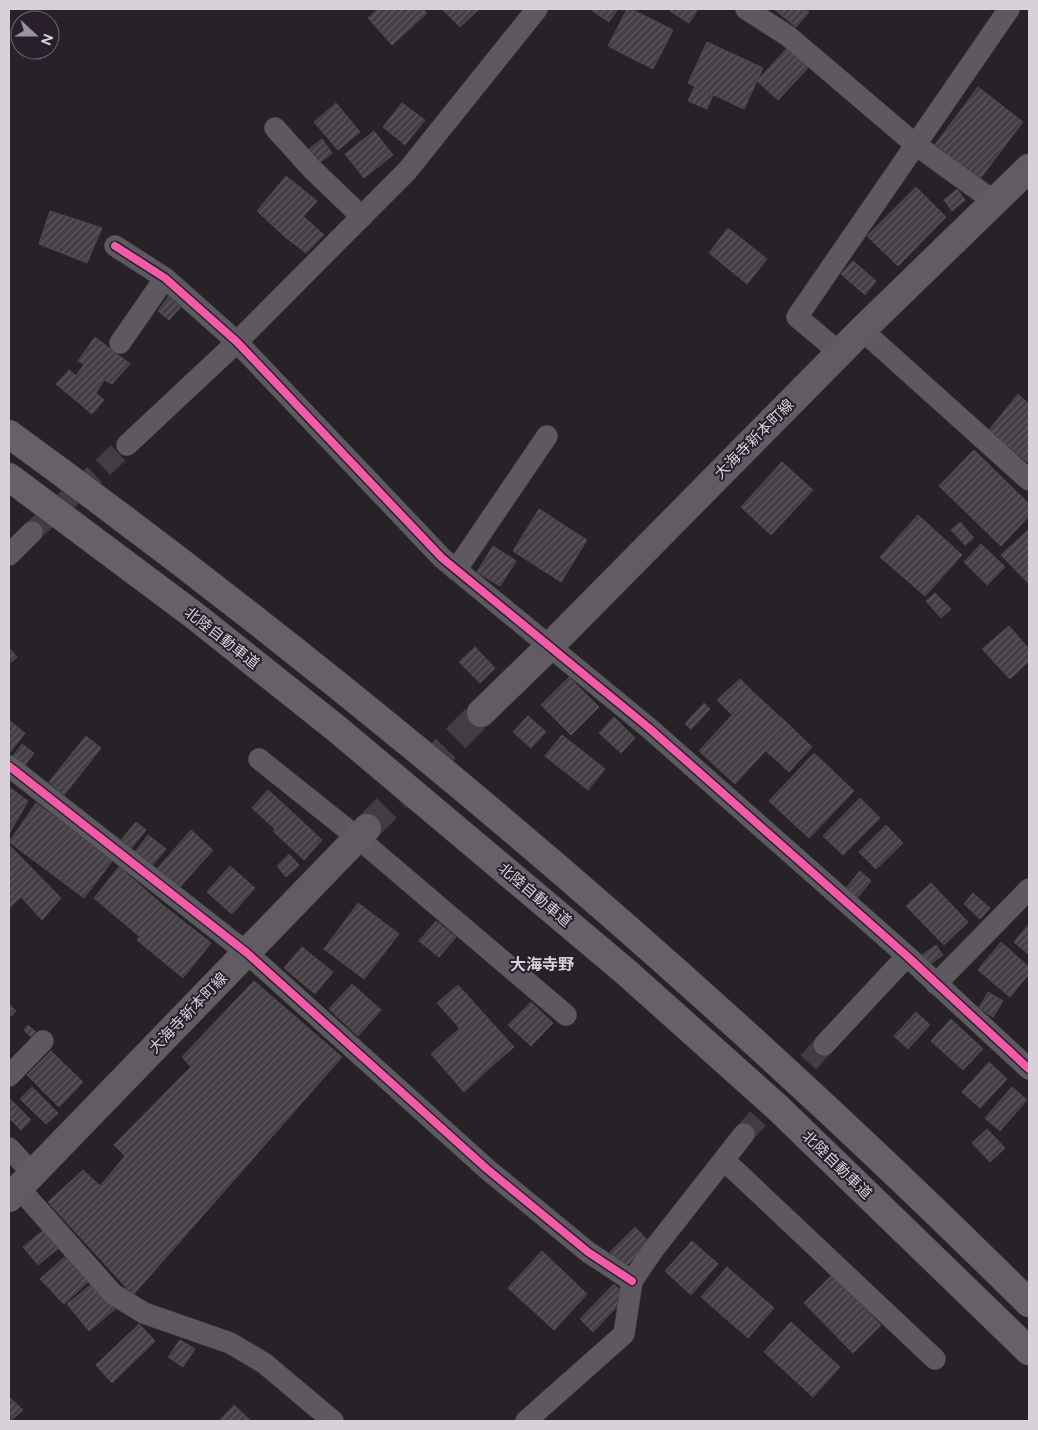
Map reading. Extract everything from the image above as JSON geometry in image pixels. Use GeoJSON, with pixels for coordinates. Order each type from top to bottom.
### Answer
{"type":"FeatureCollection","features":[{"type":"Feature","properties":{"kind":"highway"},"geometry":{"type":"LineString","coordinates":[[9,434],[220,591],[369,708],[507,824],[653,949],[805,1087],[1029,1302]]}},
{"type":"Feature","properties":{"kind":"highway","name":"北陸自動車道"},"geometry":{"type":"LineString","coordinates":[[9,477],[195,616],[338,730],[626,972],[777,1107],[1029,1351]]}},
{"type":"Feature","properties":{"kind":"main road","name":"大海寺新本町線"},"geometry":{"type":"LineString","coordinates":[[481,713],[551,645],[862,330],[1029,168]]}},
{"type":"Feature","properties":{"kind":"main road","name":"大海寺新本町線"},"geometry":{"type":"LineString","coordinates":[[20,1187],[362,833]]}},
{"type":"Feature","properties":{"kind":"street"},"geometry":{"type":"LineString","coordinates":[[127,445],[237,342],[408,171],[537,9]]}},
{"type":"Feature","properties":{"kind":"street"},"geometry":{"type":"LineString","coordinates":[[746,9],[788,36],[916,145],[995,202]]}},
{"type":"Feature","properties":{"kind":"street"},"geometry":{"type":"LineString","coordinates":[[840,353],[797,317],[1009,9]]}},
{"type":"Feature","properties":{"kind":"street"},"geometry":{"type":"LineString","coordinates":[[275,128],[312,169],[362,216]]}},
{"type":"Feature","properties":{"kind":"street"},"geometry":{"type":"LineString","coordinates":[[115,246],[166,278],[237,342],[456,570],[551,645],[649,728],[907,956],[1029,1069]]}},
{"type":"Feature","properties":{"kind":"street"},"geometry":{"type":"LineString","coordinates":[[120,344],[166,278]]}},
{"type":"Feature","properties":{"kind":"street"},"geometry":{"type":"LineString","coordinates":[[862,330],[1029,480]]}},
{"type":"Feature","properties":{"kind":"street"},"geometry":{"type":"LineString","coordinates":[[456,570],[547,436]]}},
{"type":"Feature","properties":{"kind":"street"},"geometry":{"type":"LineString","coordinates":[[9,555],[32,532]]}},
{"type":"Feature","properties":{"kind":"street"},"geometry":{"type":"LineString","coordinates":[[258,759],[362,833],[566,1015]]}},
{"type":"Feature","properties":{"kind":"street"},"geometry":{"type":"LineString","coordinates":[[9,766],[247,953],[487,1169],[588,1252],[632,1281]]}},
{"type":"Feature","properties":{"kind":"street"},"geometry":{"type":"LineString","coordinates":[[936,984],[1029,890]]}},
{"type":"Feature","properties":{"kind":"street"},"geometry":{"type":"LineString","coordinates":[[824,1045],[907,956]]}},
{"type":"Feature","properties":{"kind":"street"},"geometry":{"type":"LineString","coordinates":[[9,1076],[43,1041]]}},
{"type":"Feature","properties":{"kind":"street"},"geometry":{"type":"LineString","coordinates":[[526,1421],[624,1334],[632,1281],[653,1250],[744,1134]]}},
{"type":"Feature","properties":{"kind":"street"},"geometry":{"type":"LineString","coordinates":[[9,1148],[20,1187],[113,1294],[144,1313],[230,1343],[264,1363],[333,1421]]}},
{"type":"Feature","properties":{"kind":"street"},"geometry":{"type":"LineString","coordinates":[[724,1160],[935,1359]]}},
{"type":"Feature","properties":{"kind":"building"},"geometry":{"type":"Polygon","coordinates":[[[378,9],[423,9],[427,13],[392,45],[368,18],[378,9]]]}},
{"type":"Feature","properties":{"kind":"building"},"geometry":{"type":"Polygon","coordinates":[[[442,9],[479,9],[460,27],[442,9]]]}},
{"type":"Feature","properties":{"kind":"building"},"geometry":{"type":"Polygon","coordinates":[[[590,9],[618,9],[609,22],[590,9]]]}},
{"type":"Feature","properties":{"kind":"building"},"geometry":{"type":"Polygon","coordinates":[[[627,9],[631,9],[673,30],[653,69],[608,46],[627,9]]]}},
{"type":"Feature","properties":{"kind":"building"},"geometry":{"type":"Polygon","coordinates":[[[671,9],[698,9],[689,23],[670,11],[671,9]]]}},
{"type":"Feature","properties":{"kind":"building"},"geometry":{"type":"Polygon","coordinates":[[[774,9],[805,9],[809,12],[796,27],[774,9]]]}},
{"type":"Feature","properties":{"kind":"building"},"geometry":{"type":"Polygon","coordinates":[[[707,42],[763,68],[744,109],[688,83],[707,42]]]}},
{"type":"Feature","properties":{"kind":"building"},"geometry":{"type":"Polygon","coordinates":[[[787,48],[808,68],[778,100],[757,81],[787,48]]]}},
{"type":"Feature","properties":{"kind":"building"},"geometry":{"type":"Polygon","coordinates":[[[695,86],[713,95],[707,109],[688,101],[695,86]]]}},
{"type":"Feature","properties":{"kind":"building"},"geometry":{"type":"Polygon","coordinates":[[[978,87],[1023,122],[979,180],[934,146],[978,87]]]}},
{"type":"Feature","properties":{"kind":"building"},"geometry":{"type":"Polygon","coordinates":[[[336,103],[360,132],[338,150],[314,122],[336,103]]]}},
{"type":"Feature","properties":{"kind":"building"},"geometry":{"type":"Polygon","coordinates":[[[402,103],[425,120],[405,145],[383,127],[402,103]]]}},
{"type":"Feature","properties":{"kind":"building"},"geometry":{"type":"Polygon","coordinates":[[[374,131],[393,155],[364,178],[345,154],[374,131]]]}},
{"type":"Feature","properties":{"kind":"building"},"geometry":{"type":"Polygon","coordinates":[[[322,139],[332,153],[319,163],[309,149],[322,139]]]}},
{"type":"Feature","properties":{"kind":"building"},"geometry":{"type":"Polygon","coordinates":[[[286,176],[317,201],[285,237],[257,211],[286,176]]]}},
{"type":"Feature","properties":{"kind":"building"},"geometry":{"type":"Polygon","coordinates":[[[916,187],[946,217],[898,266],[867,236],[916,187]]]}},
{"type":"Feature","properties":{"kind":"building"},"geometry":{"type":"Polygon","coordinates":[[[957,189],[965,200],[952,211],[944,200],[957,189]]]}},
{"type":"Feature","properties":{"kind":"building"},"geometry":{"type":"Polygon","coordinates":[[[50,211],[102,228],[87,263],[39,244],[50,211]]]}},
{"type":"Feature","properties":{"kind":"building"},"geometry":{"type":"Polygon","coordinates":[[[303,216],[324,235],[306,253],[285,237],[303,216]]]}},
{"type":"Feature","properties":{"kind":"building"},"geometry":{"type":"Polygon","coordinates":[[[728,228],[767,259],[747,284],[709,253],[728,228]]]}},
{"type":"Feature","properties":{"kind":"building"},"geometry":{"type":"Polygon","coordinates":[[[853,261],[876,281],[865,295],[841,274],[853,261]]]}},
{"type":"Feature","properties":{"kind":"building"},"geometry":{"type":"Polygon","coordinates":[[[169,296],[181,307],[169,320],[158,311],[169,296]]]}},
{"type":"Feature","properties":{"kind":"building"},"geometry":{"type":"Polygon","coordinates":[[[95,337],[130,364],[112,384],[104,380],[96,393],[104,400],[92,414],[56,384],[69,370],[76,376],[84,364],[78,361],[95,337]]]}},
{"type":"Feature","properties":{"kind":"building"},"geometry":{"type":"Polygon","coordinates":[[[1018,394],[1029,404],[1029,459],[1027,462],[989,430],[1018,394]]]}},
{"type":"Feature","properties":{"kind":"building"},"geometry":{"type":"Polygon","coordinates":[[[974,450],[1029,504],[1029,516],[1001,546],[939,486],[974,450]]]}},
{"type":"Feature","properties":{"kind":"building"},"geometry":{"type":"Polygon","coordinates":[[[782,462],[813,490],[771,535],[741,507],[782,462]]]}},
{"type":"Feature","properties":{"kind":"building"},"geometry":{"type":"Polygon","coordinates":[[[539,509],[587,540],[561,582],[513,551],[539,509]]]}},
{"type":"Feature","properties":{"kind":"building"},"geometry":{"type":"Polygon","coordinates":[[[918,515],[962,555],[925,596],[880,557],[918,515]]]}},
{"type":"Feature","properties":{"kind":"building"},"geometry":{"type":"Polygon","coordinates":[[[960,522],[974,538],[965,545],[951,530],[960,522]]]}},
{"type":"Feature","properties":{"kind":"building"},"geometry":{"type":"Polygon","coordinates":[[[1029,529],[1029,584],[1001,555],[1029,529]]]}},
{"type":"Feature","properties":{"kind":"building"},"geometry":{"type":"Polygon","coordinates":[[[981,544],[1005,567],[987,585],[964,562],[981,544]]]}},
{"type":"Feature","properties":{"kind":"building"},"geometry":{"type":"Polygon","coordinates":[[[493,546],[516,561],[500,586],[477,572],[493,546]]]}},
{"type":"Feature","properties":{"kind":"building"},"geometry":{"type":"Polygon","coordinates":[[[935,593],[951,609],[941,618],[926,601],[935,593]]]}},
{"type":"Feature","properties":{"kind":"building"},"geometry":{"type":"Polygon","coordinates":[[[1009,626],[1029,649],[1029,661],[1010,679],[982,649],[1009,626]]]}},
{"type":"Feature","properties":{"kind":"building"},"geometry":{"type":"Polygon","coordinates":[[[475,647],[495,668],[480,683],[459,662],[475,647]]]}},
{"type":"Feature","properties":{"kind":"building"},"geometry":{"type":"Polygon","coordinates":[[[9,648],[17,657],[9,664],[9,648]]]}},
{"type":"Feature","properties":{"kind":"building"},"geometry":{"type":"Polygon","coordinates":[[[569,677],[599,707],[571,735],[541,705],[569,677]]]}},
{"type":"Feature","properties":{"kind":"building"},"geometry":{"type":"Polygon","coordinates":[[[740,679],[753,692],[731,714],[717,700],[740,679]]]}},
{"type":"Feature","properties":{"kind":"building"},"geometry":{"type":"Polygon","coordinates":[[[753,692],[789,725],[735,784],[699,751],[753,692]]]}},
{"type":"Feature","properties":{"kind":"building"},"geometry":{"type":"Polygon","coordinates":[[[704,703],[710,709],[691,729],[685,724],[704,703]]]}},
{"type":"Feature","properties":{"kind":"building"},"geometry":{"type":"Polygon","coordinates":[[[528,716],[546,732],[531,748],[513,732],[528,716]]]}},
{"type":"Feature","properties":{"kind":"building"},"geometry":{"type":"Polygon","coordinates":[[[614,717],[635,738],[621,753],[599,733],[614,717]]]}},
{"type":"Feature","properties":{"kind":"building"},"geometry":{"type":"Polygon","coordinates":[[[9,720],[25,733],[9,754],[9,720]]]}},
{"type":"Feature","properties":{"kind":"building"},"geometry":{"type":"Polygon","coordinates":[[[789,725],[812,747],[789,772],[766,751],[789,725]]]}},
{"type":"Feature","properties":{"kind":"building"},"geometry":{"type":"Polygon","coordinates":[[[562,735],[605,769],[588,790],[545,756],[562,735]]]}},
{"type":"Feature","properties":{"kind":"building"},"geometry":{"type":"Polygon","coordinates":[[[86,736],[101,748],[64,795],[49,782],[86,736]]]}},
{"type":"Feature","properties":{"kind":"building"},"geometry":{"type":"Polygon","coordinates":[[[22,744],[34,753],[22,769],[10,760],[22,744]]]}},
{"type":"Feature","properties":{"kind":"building"},"geometry":{"type":"Polygon","coordinates":[[[814,753],[854,791],[809,838],[769,801],[814,753]]]}},
{"type":"Feature","properties":{"kind":"building"},"geometry":{"type":"Polygon","coordinates":[[[9,787],[28,801],[9,834],[9,787]]]}},
{"type":"Feature","properties":{"kind":"building"},"geometry":{"type":"Polygon","coordinates":[[[268,790],[291,811],[275,829],[252,808],[268,790]]]}},
{"type":"Feature","properties":{"kind":"building"},"geometry":{"type":"Polygon","coordinates":[[[860,798],[880,818],[843,855],[823,836],[860,798]]]}},
{"type":"Feature","properties":{"kind":"building"},"geometry":{"type":"Polygon","coordinates":[[[36,803],[113,860],[84,898],[9,842],[36,803]]]}},
{"type":"Feature","properties":{"kind":"building"},"geometry":{"type":"Polygon","coordinates":[[[291,811],[322,840],[304,860],[273,831],[291,811]]]}},
{"type":"Feature","properties":{"kind":"building"},"geometry":{"type":"Polygon","coordinates":[[[136,822],[146,830],[130,850],[120,841],[136,822]]]}},
{"type":"Feature","properties":{"kind":"building"},"geometry":{"type":"Polygon","coordinates":[[[886,825],[903,843],[876,869],[859,852],[886,825]]]}},
{"type":"Feature","properties":{"kind":"building"},"geometry":{"type":"Polygon","coordinates":[[[191,830],[213,850],[178,889],[156,870],[191,830]]]}},
{"type":"Feature","properties":{"kind":"building"},"geometry":{"type":"Polygon","coordinates":[[[148,835],[166,849],[152,866],[135,852],[148,835]]]}},
{"type":"Feature","properties":{"kind":"building"},"geometry":{"type":"Polygon","coordinates":[[[9,845],[61,898],[42,920],[21,897],[9,908],[9,845]]]}},
{"type":"Feature","properties":{"kind":"building"},"geometry":{"type":"Polygon","coordinates":[[[289,854],[299,865],[286,877],[277,866],[289,854]]]}},
{"type":"Feature","properties":{"kind":"building"},"geometry":{"type":"Polygon","coordinates":[[[230,866],[255,888],[232,914],[207,892],[230,866]]]}},
{"type":"Feature","properties":{"kind":"building"},"geometry":{"type":"Polygon","coordinates":[[[119,867],[164,906],[139,936],[94,898],[119,867]]]}},
{"type":"Feature","properties":{"kind":"building"},"geometry":{"type":"Polygon","coordinates":[[[860,871],[871,881],[857,898],[846,888],[860,871]]]}},
{"type":"Feature","properties":{"kind":"building"},"geometry":{"type":"Polygon","coordinates":[[[931,883],[968,922],[944,945],[906,906],[931,883]]]}},
{"type":"Feature","properties":{"kind":"building"},"geometry":{"type":"Polygon","coordinates":[[[973,893],[990,908],[980,919],[964,904],[973,893]]]}},
{"type":"Feature","properties":{"kind":"building"},"geometry":{"type":"Polygon","coordinates":[[[358,903],[399,934],[364,979],[324,949],[358,903]]]}},
{"type":"Feature","properties":{"kind":"building"},"geometry":{"type":"Polygon","coordinates":[[[164,906],[211,943],[183,978],[137,940],[164,906]]]}},
{"type":"Feature","properties":{"kind":"building"},"geometry":{"type":"Polygon","coordinates":[[[436,921],[456,937],[439,957],[419,941],[436,921]]]}},
{"type":"Feature","properties":{"kind":"building"},"geometry":{"type":"Polygon","coordinates":[[[1029,924],[1029,955],[1014,942],[1029,924]]]}},
{"type":"Feature","properties":{"kind":"building"},"geometry":{"type":"Polygon","coordinates":[[[1001,942],[1029,967],[1029,974],[1010,997],[978,970],[1001,942]]]}},
{"type":"Feature","properties":{"kind":"building"},"geometry":{"type":"Polygon","coordinates":[[[936,945],[943,955],[929,965],[922,955],[936,945]]]}},
{"type":"Feature","properties":{"kind":"building"},"geometry":{"type":"Polygon","coordinates":[[[302,947],[333,972],[315,994],[284,968],[302,947]]]}},
{"type":"Feature","properties":{"kind":"building"},"geometry":{"type":"Polygon","coordinates":[[[254,981],[342,1057],[133,1295],[48,1202],[83,1170],[100,1186],[125,1156],[114,1145],[191,1067],[182,1057],[254,981]]]}},
{"type":"Feature","properties":{"kind":"building"},"geometry":{"type":"Polygon","coordinates":[[[352,984],[381,1010],[358,1036],[329,1009],[352,984]]]}},
{"type":"Feature","properties":{"kind":"building"},"geometry":{"type":"Polygon","coordinates":[[[458,985],[514,1047],[493,1065],[437,1003],[458,985]]]}},
{"type":"Feature","properties":{"kind":"building"},"geometry":{"type":"Polygon","coordinates":[[[988,992],[1003,1001],[993,1017],[979,1008],[988,992]]]}},
{"type":"Feature","properties":{"kind":"building"},"geometry":{"type":"Polygon","coordinates":[[[531,1002],[553,1023],[531,1046],[508,1025],[531,1002]]]}},
{"type":"Feature","properties":{"kind":"building"},"geometry":{"type":"Polygon","coordinates":[[[9,1004],[16,1011],[10,1017],[9,1015],[9,1004]]]}},
{"type":"Feature","properties":{"kind":"building"},"geometry":{"type":"Polygon","coordinates":[[[916,1012],[930,1025],[908,1049],[894,1036],[916,1012]]]}},
{"type":"Feature","properties":{"kind":"building"},"geometry":{"type":"Polygon","coordinates":[[[951,1019],[983,1049],[963,1070],[931,1041],[951,1019]]]}},
{"type":"Feature","properties":{"kind":"building"},"geometry":{"type":"Polygon","coordinates":[[[28,1025],[38,1034],[33,1039],[24,1030],[28,1025]]]}},
{"type":"Feature","properties":{"kind":"building"},"geometry":{"type":"Polygon","coordinates":[[[460,1028],[493,1065],[464,1092],[431,1054],[460,1028]]]}},
{"type":"Feature","properties":{"kind":"building"},"geometry":{"type":"Polygon","coordinates":[[[51,1051],[83,1082],[59,1107],[27,1075],[51,1051]]]}},
{"type":"Feature","properties":{"kind":"building"},"geometry":{"type":"Polygon","coordinates":[[[989,1062],[1007,1079],[980,1108],[962,1092],[989,1062]]]}},
{"type":"Feature","properties":{"kind":"building"},"geometry":{"type":"Polygon","coordinates":[[[32,1087],[58,1113],[46,1124],[20,1099],[32,1087]]]}},
{"type":"Feature","properties":{"kind":"building"},"geometry":{"type":"Polygon","coordinates":[[[1012,1087],[1027,1100],[1000,1131],[985,1118],[1012,1087]]]}},
{"type":"Feature","properties":{"kind":"building"},"geometry":{"type":"Polygon","coordinates":[[[9,1098],[31,1120],[21,1130],[9,1118],[9,1098]]]}},
{"type":"Feature","properties":{"kind":"building"},"geometry":{"type":"Polygon","coordinates":[[[987,1129],[1005,1148],[990,1162],[972,1143],[987,1129]]]}},
{"type":"Feature","properties":{"kind":"building"},"geometry":{"type":"Polygon","coordinates":[[[635,1227],[650,1243],[625,1267],[610,1252],[635,1227]]]}},
{"type":"Feature","properties":{"kind":"building"},"geometry":{"type":"Polygon","coordinates":[[[45,1229],[60,1247],[38,1265],[23,1247],[45,1229]]]}},
{"type":"Feature","properties":{"kind":"building"},"geometry":{"type":"Polygon","coordinates":[[[692,1241],[718,1264],[691,1295],[665,1271],[692,1241]]]}},
{"type":"Feature","properties":{"kind":"building"},"geometry":{"type":"Polygon","coordinates":[[[542,1251],[587,1294],[554,1330],[508,1288],[542,1251]]]}},
{"type":"Feature","properties":{"kind":"building"},"geometry":{"type":"Polygon","coordinates":[[[67,1255],[90,1280],[64,1304],[40,1279],[67,1255]]]}},
{"type":"Feature","properties":{"kind":"building"},"geometry":{"type":"Polygon","coordinates":[[[727,1267],[774,1308],[748,1338],[701,1297],[727,1267]]]}},
{"type":"Feature","properties":{"kind":"building"},"geometry":{"type":"Polygon","coordinates":[[[832,1275],[881,1325],[853,1353],[804,1303],[832,1275]]]}},
{"type":"Feature","properties":{"kind":"building"},"geometry":{"type":"Polygon","coordinates":[[[93,1283],[115,1309],[89,1331],[67,1304],[93,1283]]]}},
{"type":"Feature","properties":{"kind":"building"},"geometry":{"type":"Polygon","coordinates":[[[614,1284],[626,1297],[593,1332],[580,1319],[614,1284]]]}},
{"type":"Feature","properties":{"kind":"building"},"geometry":{"type":"Polygon","coordinates":[[[791,1322],[840,1367],[813,1397],[764,1352],[791,1322]]]}},
{"type":"Feature","properties":{"kind":"building"},"geometry":{"type":"Polygon","coordinates":[[[139,1324],[155,1341],[112,1383],[96,1365],[139,1324]]]}},
{"type":"Feature","properties":{"kind":"building"},"geometry":{"type":"Polygon","coordinates":[[[180,1340],[195,1349],[183,1367],[168,1357],[180,1340]]]}},
{"type":"Feature","properties":{"kind":"building"},"geometry":{"type":"Polygon","coordinates":[[[9,1397],[23,1410],[10,1421],[9,1421],[9,1397]]]}},
{"type":"Feature","properties":{"kind":"building"},"geometry":{"type":"Polygon","coordinates":[[[234,1405],[251,1421],[219,1421],[234,1405]]]}},
{"type":"Feature","properties":{"kind":"tunnel"},"geometry":{"type":"LineString","coordinates":[[32,532],[127,445]]}},
{"type":"Feature","properties":{"kind":"tunnel"},"geometry":{"type":"LineString","coordinates":[[367,828],[481,713]]}},
{"type":"Feature","properties":{"kind":"tunnel"},"geometry":{"type":"LineString","coordinates":[[744,1134],[824,1045]]}},
{"type":"Feature","properties":{"kind":"cycle path"},"geometry":{"type":"LineString","coordinates":[[115,246],[165,278],[237,342],[442,558],[649,728],[907,956],[1029,1069]]}},
{"type":"Feature","properties":{"kind":"cycle path"},"geometry":{"type":"LineString","coordinates":[[9,766],[247,953],[487,1169],[588,1252],[632,1281]]}},
{"type":"Feature","properties":{"kind":"district","name":"大海寺野"},"geometry":{"type":"Point","coordinates":[542,964]}}]}
